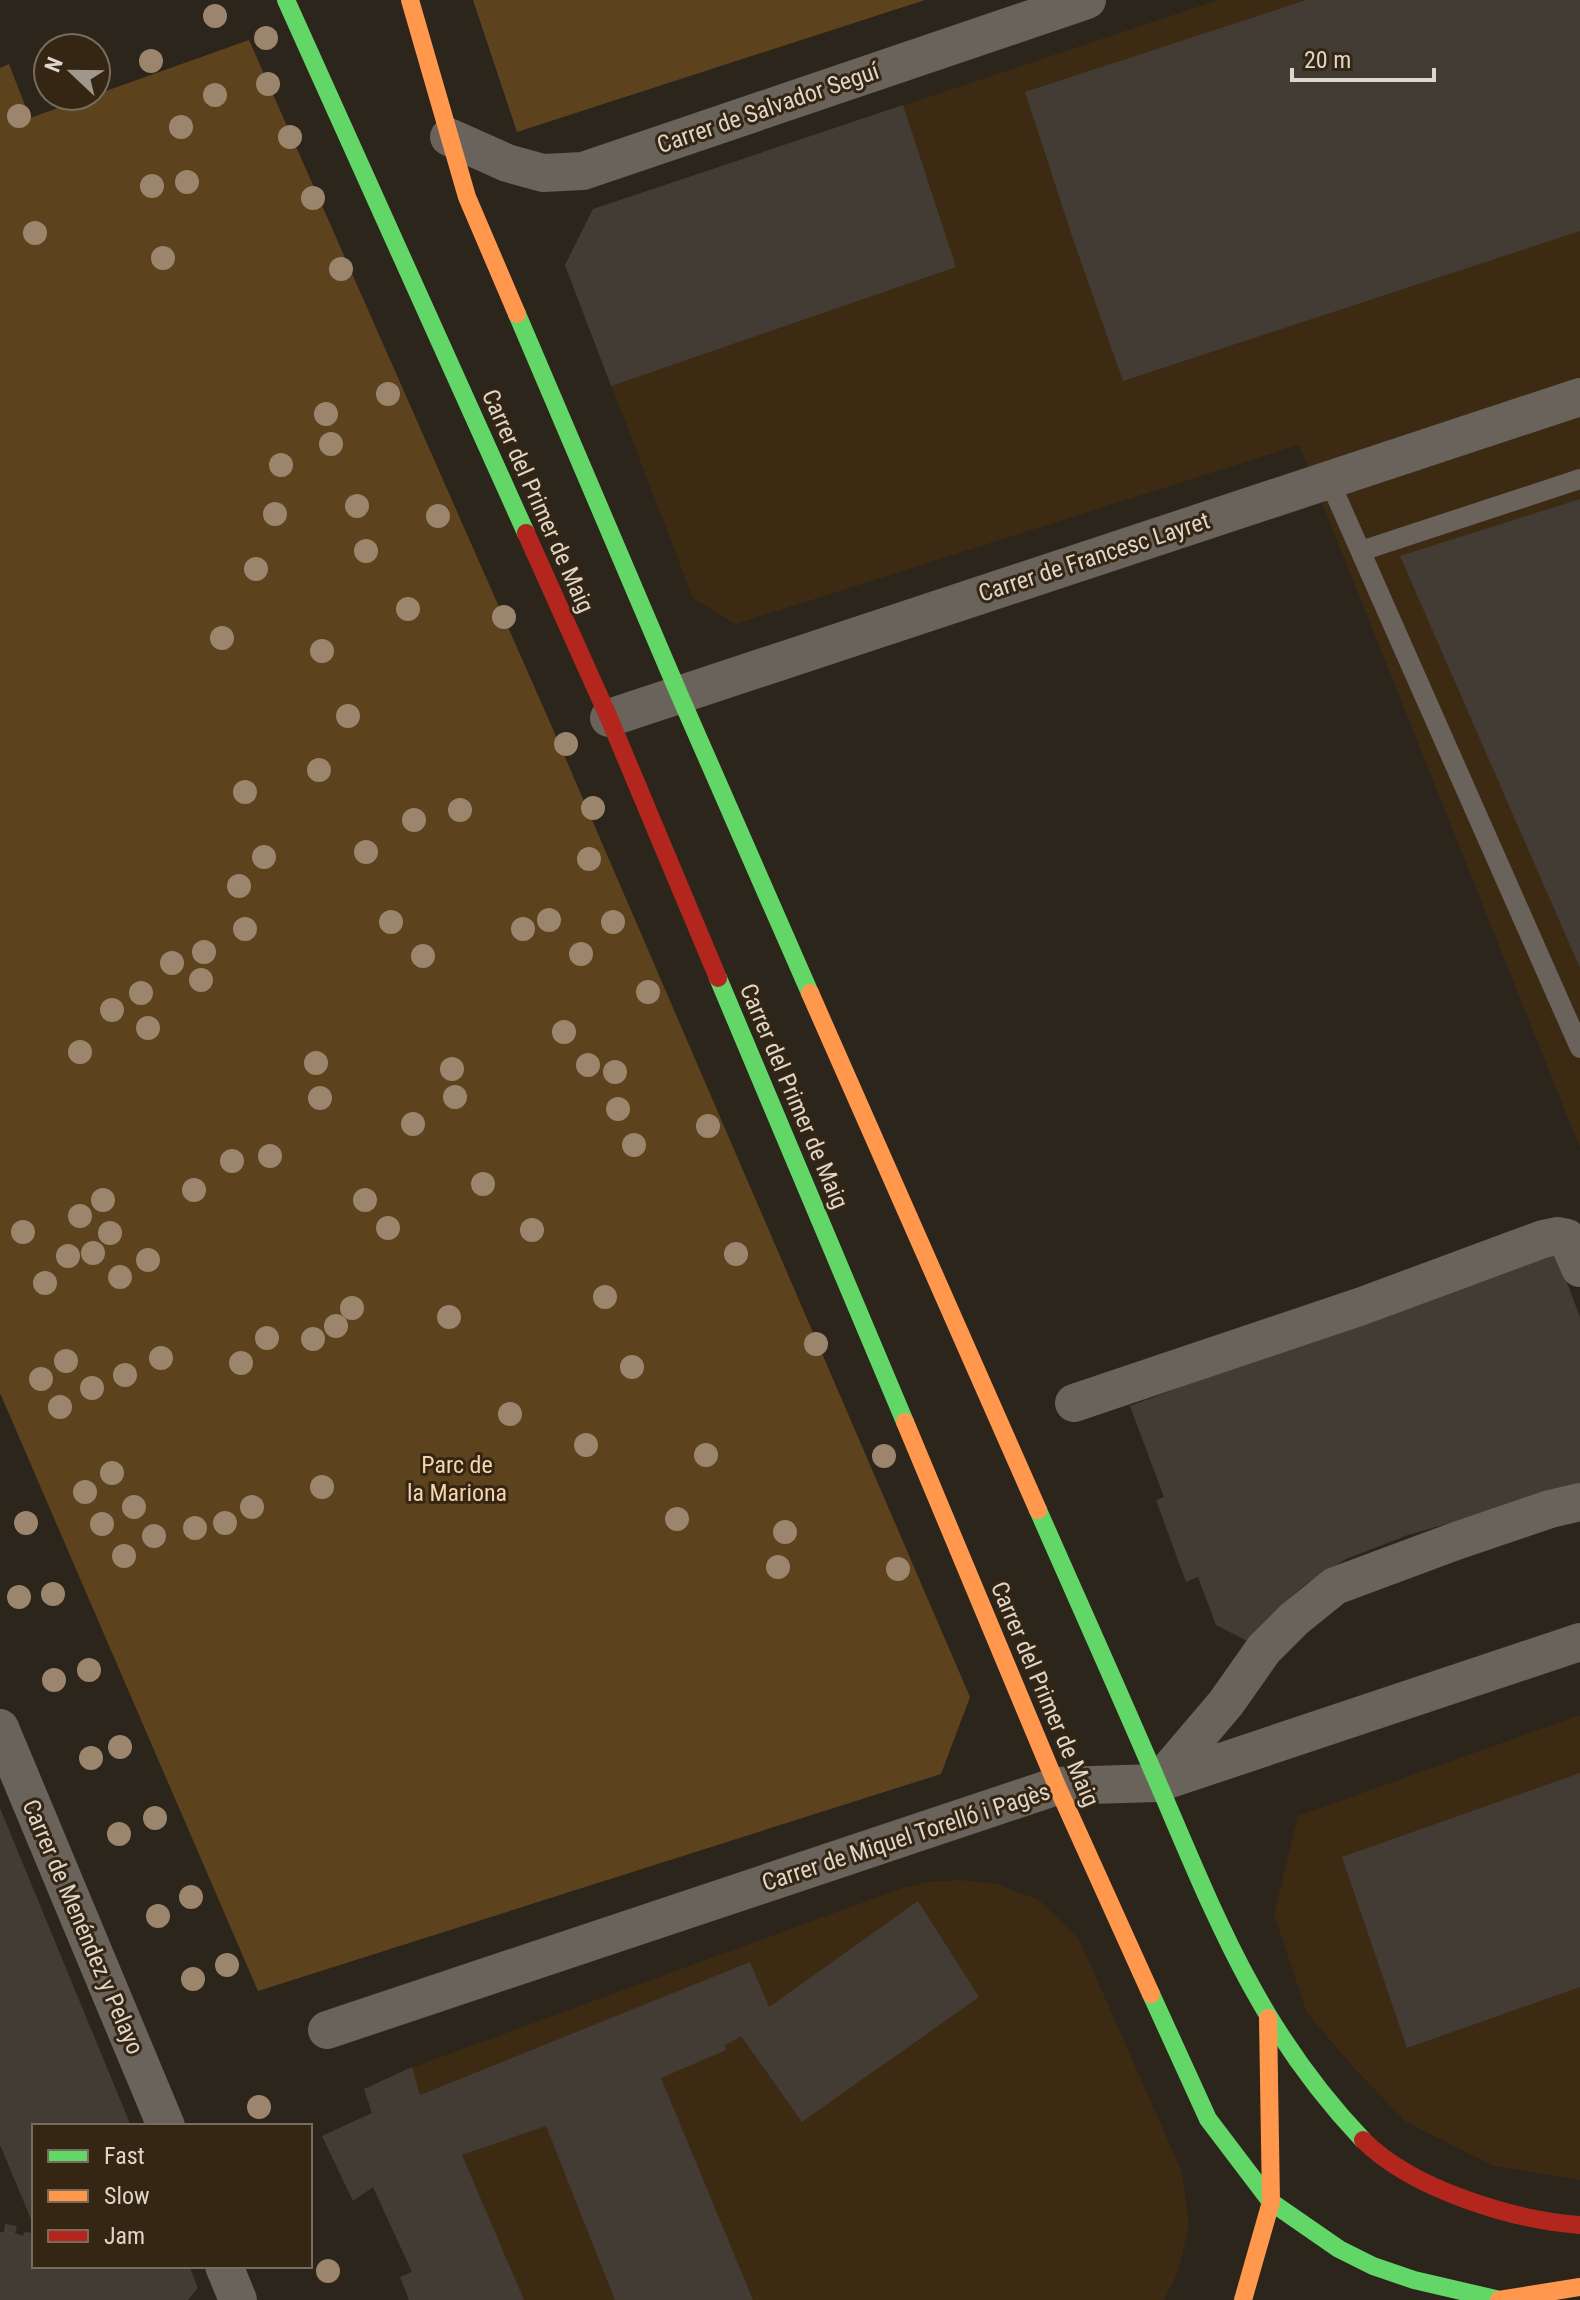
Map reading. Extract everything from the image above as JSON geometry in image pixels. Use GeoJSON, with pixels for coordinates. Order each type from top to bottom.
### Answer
{"type":"FeatureCollection","features":[{"type":"Feature","properties":{"kind":"street","name":"Carrer del Primer de Maig"},"geometry":{"type":"LineString","coordinates":[[286,0],[609,718],[1057,1786],[1208,2119],[1271,2202],[1339,2249],[1373,2266],[1414,2280],[1500,2300]]}},
{"type":"Feature","properties":{"kind":"street"},"geometry":{"type":"LineString","coordinates":[[410,0],[467,197],[679,694],[1225,1942],[1268,2018],[1318,2094],[1377,2153],[1425,2180],[1480,2205],[1519,2218],[1580,2225]]}},
{"type":"Feature","properties":{"kind":"street","name":"Carrer de Salvador Seguí"},"geometry":{"type":"LineString","coordinates":[[449,137],[507,163],[543,173],[583,171],[1087,0]]}},
{"type":"Feature","properties":{"kind":"street","name":"Carrer de Francesc Layret"},"geometry":{"type":"LineString","coordinates":[[609,718],[1580,397]]}},
{"type":"Feature","properties":{"kind":"street"},"geometry":{"type":"LineString","coordinates":[[1074,1403],[1362,1306],[1543,1239],[1557,1236],[1567,1238],[1580,1268]]}},
{"type":"Feature","properties":{"kind":"street"},"geometry":{"type":"LineString","coordinates":[[1158,1783],[1226,1703],[1264,1649],[1294,1619],[1335,1586],[1550,1509],[1580,1502]]}},
{"type":"Feature","properties":{"kind":"street","name":"Carrer de Miquel Torelló i Pagès"},"geometry":{"type":"LineString","coordinates":[[327,2030],[1057,1786],[1158,1783],[1580,1642]]}},
{"type":"Feature","properties":{"kind":"street","name":"Carrer de Menéndez y Pelayo"},"geometry":{"type":"LineString","coordinates":[[3,1742],[165,2124]]}},
{"type":"Feature","properties":{"kind":"street"},"geometry":{"type":"LineString","coordinates":[[1243,2300],[1271,2202],[1268,2018]]}},
{"type":"Feature","properties":{"kind":"street"},"geometry":{"type":"LineString","coordinates":[[225,2268],[238,2300]]}},
{"type":"Feature","properties":{"kind":"street"},"geometry":{"type":"LineString","coordinates":[[1500,2300],[1580,2287]]}},
{"type":"Feature","properties":{"kind":"lane"},"geometry":{"type":"LineString","coordinates":[[1361,551],[1580,479]]}},
{"type":"Feature","properties":{"kind":"lane"},"geometry":{"type":"LineString","coordinates":[[1329,480],[1580,1048]]}},
{"type":"Feature","properties":{"kind":"shaded area"},"geometry":{"type":"Polygon","coordinates":[[[1218,0],[1580,0],[1580,1148],[1299,445],[736,624],[693,598],[565,265],[593,209],[1218,0]]]}},
{"type":"Feature","properties":{"kind":"shaded area"},"geometry":{"type":"Polygon","coordinates":[[[1580,1715],[1580,2180],[1493,2166],[1406,2122],[1307,2013],[1274,1914],[1298,1816],[1580,1715]]]}},
{"type":"Feature","properties":{"kind":"shaded area"},"geometry":{"type":"Polygon","coordinates":[[[961,1880],[996,1884],[1039,1900],[1079,1939],[1182,2172],[1189,2226],[1178,2272],[1164,2300],[409,2300],[400,2277],[412,2272],[373,2188],[353,2201],[322,2136],[372,2113],[364,2089],[416,2066],[905,1887],[961,1880]]]}},
{"type":"Feature","properties":{"kind":"green space"},"geometry":{"type":"Polygon","coordinates":[[[473,0],[925,0],[517,132],[473,0]]]}},
{"type":"Feature","properties":{"kind":"green space","name":"Parc de la Mariona"},"geometry":{"type":"Polygon","coordinates":[[[249,40],[552,727],[970,1697],[941,1774],[258,1991],[0,1393],[0,68],[9,64],[30,118],[47,112],[112,112],[112,89],[249,40]]]}},
{"type":"Feature","properties":{"kind":"building"},"geometry":{"type":"Polygon","coordinates":[[[1306,0],[1580,0],[1580,231],[1123,381],[1025,92],[1306,0]]]}},
{"type":"Feature","properties":{"kind":"building"},"geometry":{"type":"Polygon","coordinates":[[[903,105],[956,267],[611,386],[565,265],[593,209],[903,105]]]}},
{"type":"Feature","properties":{"kind":"building"},"geometry":{"type":"Polygon","coordinates":[[[1580,499],[1580,968],[1400,556],[1580,499]]]}},
{"type":"Feature","properties":{"kind":"building"},"geometry":{"type":"Polygon","coordinates":[[[1554,1248],[1580,1317],[1580,1485],[1408,1535],[1346,1559],[1287,1600],[1251,1643],[1216,1625],[1198,1577],[1186,1582],[1156,1500],[1164,1497],[1130,1406],[1554,1248]]]}},
{"type":"Feature","properties":{"kind":"building"},"geometry":{"type":"Polygon","coordinates":[[[1580,1773],[1580,1987],[1407,2048],[1342,1857],[1580,1773]]]}},
{"type":"Feature","properties":{"kind":"building"},"geometry":{"type":"Polygon","coordinates":[[[0,1808],[130,2124],[32,2124],[31,2219],[0,2145],[0,1808]]]}},
{"type":"Feature","properties":{"kind":"building"},"geometry":{"type":"Polygon","coordinates":[[[918,1901],[979,1997],[802,2122],[741,2036],[724,2046],[726,2050],[661,2078],[753,2300],[615,2300],[546,2126],[462,2155],[524,2300],[409,2300],[400,2277],[412,2272],[373,2187],[353,2201],[322,2136],[372,2113],[364,2089],[412,2067],[420,2095],[750,1962],[769,2007],[918,1901]]]}},
{"type":"Feature","properties":{"kind":"building"},"geometry":{"type":"Polygon","coordinates":[[[5,2224],[17,2226],[15,2233],[23,2236],[24,2232],[32,2233],[32,2268],[190,2268],[198,2288],[188,2300],[0,2300],[0,2232],[4,2232],[5,2224]]]}},
{"type":"Feature","properties":{"kind":"traffic: fast"},"geometry":{"type":"LineString","coordinates":[[286,0],[526,533]]}},
{"type":"Feature","properties":{"kind":"traffic: fast"},"geometry":{"type":"LineString","coordinates":[[517,314],[810,993]]}},
{"type":"Feature","properties":{"kind":"traffic: fast"},"geometry":{"type":"LineString","coordinates":[[718,978],[905,1422]]}},
{"type":"Feature","properties":{"kind":"traffic: fast"},"geometry":{"type":"LineString","coordinates":[[1038,1510],[1243,1971],[1295,2057],[1363,2140]]}},
{"type":"Feature","properties":{"kind":"traffic: fast"},"geometry":{"type":"LineString","coordinates":[[1151,1994],[1208,2119],[1271,2202],[1339,2249],[1373,2266],[1414,2280],[1500,2300]]}},
{"type":"Feature","properties":{"kind":"traffic: slow"},"geometry":{"type":"LineString","coordinates":[[410,0],[467,197],[517,314]]}},
{"type":"Feature","properties":{"kind":"traffic: slow"},"geometry":{"type":"LineString","coordinates":[[810,993],[1038,1510]]}},
{"type":"Feature","properties":{"kind":"traffic: slow"},"geometry":{"type":"LineString","coordinates":[[905,1422],[1057,1786],[1151,1994]]}},
{"type":"Feature","properties":{"kind":"traffic: slow"},"geometry":{"type":"LineString","coordinates":[[1243,2300],[1271,2202],[1268,2018]]}},
{"type":"Feature","properties":{"kind":"traffic: slow"},"geometry":{"type":"LineString","coordinates":[[1499,2300],[1580,2287]]}},
{"type":"Feature","properties":{"kind":"traffic: jam"},"geometry":{"type":"LineString","coordinates":[[526,533],[609,718],[718,978]]}},
{"type":"Feature","properties":{"kind":"traffic: jam"},"geometry":{"type":"LineString","coordinates":[[1363,2140],[1408,2173],[1464,2199],[1524,2216],[1580,2225]]}}]}
